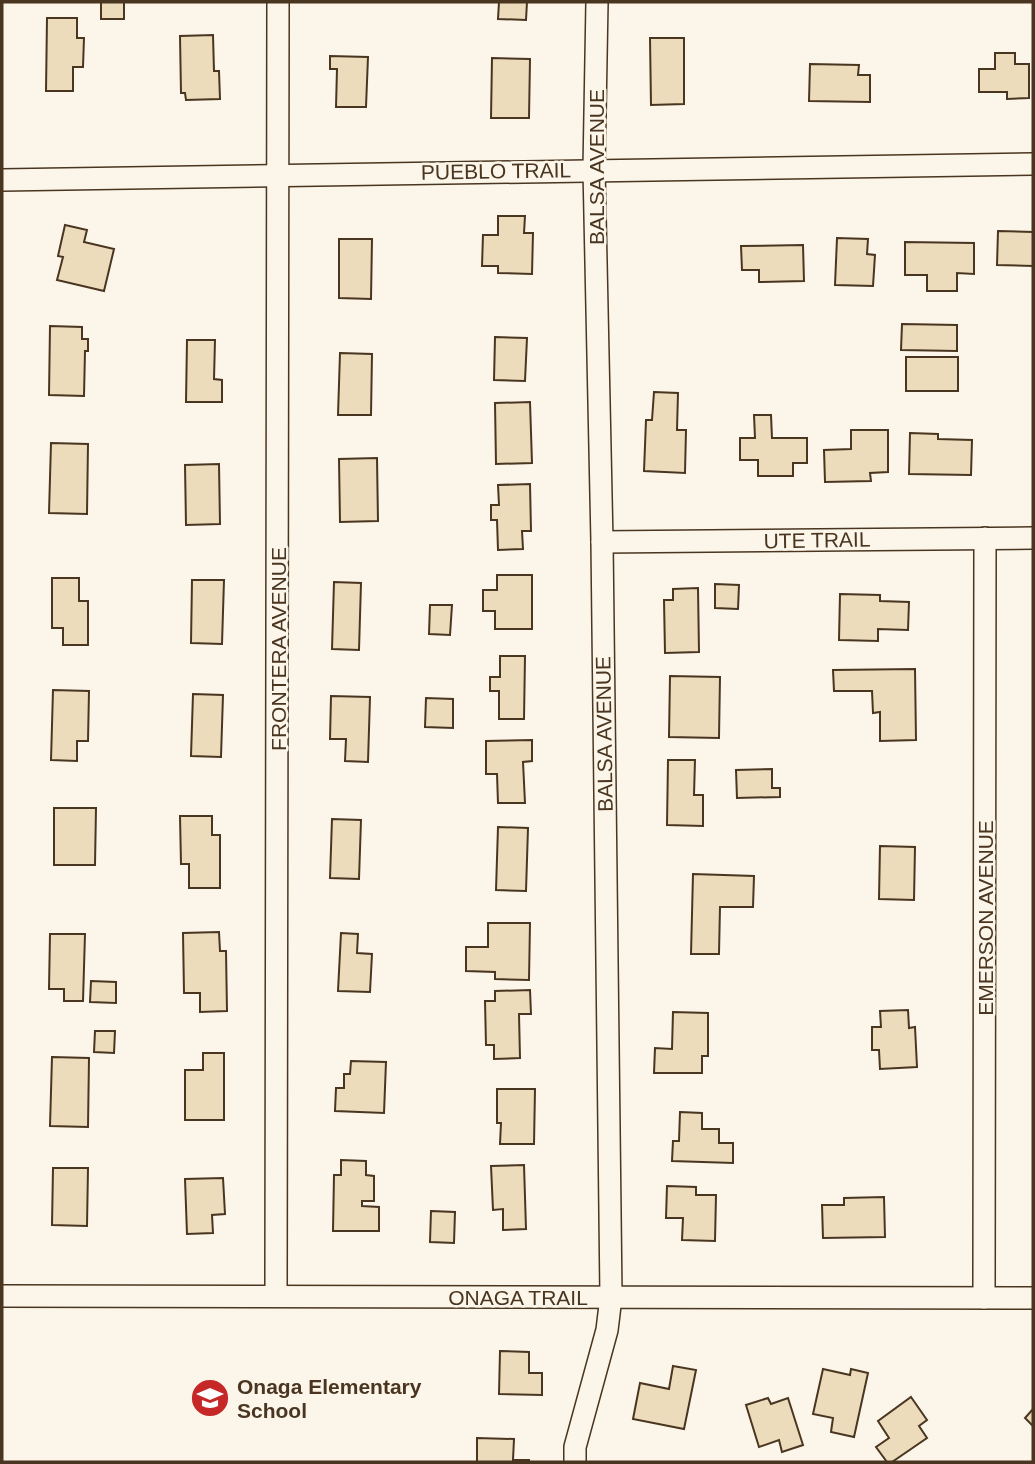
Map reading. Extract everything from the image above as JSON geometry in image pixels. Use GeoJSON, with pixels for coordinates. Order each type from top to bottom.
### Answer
{"type":"FeatureCollection","features":[{"type":"Feature","properties":{"kind":"street","name":"FRONTERA AVENUE"},"geometry":{"type":"LineString","coordinates":[[276,1296],[278,2]]}},
{"type":"Feature","properties":{"kind":"street","name":"BALSA AVENUE"},"geometry":{"type":"LineString","coordinates":[[575,1462],[575,1447],[607,1330],[611,1297],[602,542],[594,169],[597,2]]}},
{"type":"Feature","properties":{"kind":"street","name":"PUEBLO TRAIL"},"geometry":{"type":"LineString","coordinates":[[2,180],[1033,164]]}},
{"type":"Feature","properties":{"kind":"street","name":"EMERSON AVENUE"},"geometry":{"type":"LineString","coordinates":[[984,1298],[985,538]]}},
{"type":"Feature","properties":{"kind":"street","name":"UTE TRAIL"},"geometry":{"type":"LineString","coordinates":[[602,542],[1033,538]]}},
{"type":"Feature","properties":{"kind":"street","name":"ONAGA TRAIL"},"geometry":{"type":"LineString","coordinates":[[2,1296],[1033,1298]]}},
{"type":"Feature","properties":{"kind":"building"},"geometry":{"type":"Polygon","coordinates":[[[101,2],[124,2],[124,19],[101,19],[101,2]]]}},
{"type":"Feature","properties":{"kind":"building"},"geometry":{"type":"Polygon","coordinates":[[[499,2],[527,2],[526,20],[498,19],[499,2]]]}},
{"type":"Feature","properties":{"kind":"building"},"geometry":{"type":"Polygon","coordinates":[[[47,18],[77,18],[77,38],[84,38],[83,67],[73,67],[73,91],[46,91],[47,18]]]}},
{"type":"Feature","properties":{"kind":"building"},"geometry":{"type":"Polygon","coordinates":[[[213,35],[214,71],[219,71],[220,99],[186,100],[185,93],[181,93],[180,36],[213,35]]]}},
{"type":"Feature","properties":{"kind":"building"},"geometry":{"type":"Polygon","coordinates":[[[650,38],[684,38],[684,104],[651,105],[650,38]]]}},
{"type":"Feature","properties":{"kind":"building"},"geometry":{"type":"Polygon","coordinates":[[[995,53],[1015,53],[1015,64],[1029,64],[1029,98],[1007,99],[1007,92],[979,92],[979,69],[995,69],[995,53]]]}},
{"type":"Feature","properties":{"kind":"building"},"geometry":{"type":"Polygon","coordinates":[[[330,56],[368,57],[366,107],[336,107],[337,69],[330,69],[330,56]]]}},
{"type":"Feature","properties":{"kind":"building"},"geometry":{"type":"Polygon","coordinates":[[[492,58],[530,59],[529,118],[491,118],[492,58]]]}},
{"type":"Feature","properties":{"kind":"building"},"geometry":{"type":"Polygon","coordinates":[[[810,64],[859,65],[858,75],[870,75],[870,102],[809,101],[810,64]]]}},
{"type":"Feature","properties":{"kind":"building"},"geometry":{"type":"Polygon","coordinates":[[[498,216],[525,216],[524,233],[533,233],[532,274],[498,273],[498,266],[482,266],[483,235],[498,235],[498,216]]]}},
{"type":"Feature","properties":{"kind":"building"},"geometry":{"type":"Polygon","coordinates":[[[65,225],[87,230],[84,242],[114,249],[104,291],[57,280],[63,257],[58,256],[65,225]]]}},
{"type":"Feature","properties":{"kind":"building"},"geometry":{"type":"Polygon","coordinates":[[[998,231],[1033,232],[1033,266],[997,265],[998,231]]]}},
{"type":"Feature","properties":{"kind":"building"},"geometry":{"type":"Polygon","coordinates":[[[837,238],[868,239],[867,254],[875,255],[873,286],[835,285],[837,238]]]}},
{"type":"Feature","properties":{"kind":"building"},"geometry":{"type":"Polygon","coordinates":[[[339,239],[372,239],[371,299],[339,298],[339,239]]]}},
{"type":"Feature","properties":{"kind":"building"},"geometry":{"type":"Polygon","coordinates":[[[905,242],[974,243],[974,274],[957,273],[957,291],[927,291],[927,275],[905,275],[905,242]]]}},
{"type":"Feature","properties":{"kind":"building"},"geometry":{"type":"Polygon","coordinates":[[[803,245],[804,281],[759,282],[759,270],[742,270],[741,246],[803,245]]]}},
{"type":"Feature","properties":{"kind":"building"},"geometry":{"type":"Polygon","coordinates":[[[902,324],[957,325],[957,351],[901,350],[902,324]]]}},
{"type":"Feature","properties":{"kind":"building"},"geometry":{"type":"Polygon","coordinates":[[[50,326],[82,327],[82,339],[88,339],[88,351],[85,351],[84,396],[49,395],[50,326]]]}},
{"type":"Feature","properties":{"kind":"building"},"geometry":{"type":"Polygon","coordinates":[[[495,337],[527,338],[525,381],[494,380],[495,337]]]}},
{"type":"Feature","properties":{"kind":"building"},"geometry":{"type":"Polygon","coordinates":[[[187,340],[215,340],[214,379],[222,380],[222,402],[186,402],[187,340]]]}},
{"type":"Feature","properties":{"kind":"building"},"geometry":{"type":"Polygon","coordinates":[[[340,353],[372,354],[371,415],[338,415],[340,353]]]}},
{"type":"Feature","properties":{"kind":"building"},"geometry":{"type":"Polygon","coordinates":[[[906,357],[958,357],[958,391],[906,391],[906,357]]]}},
{"type":"Feature","properties":{"kind":"building"},"geometry":{"type":"Polygon","coordinates":[[[654,392],[678,393],[677,430],[686,430],[685,473],[644,471],[646,420],[652,420],[654,392]]]}},
{"type":"Feature","properties":{"kind":"building"},"geometry":{"type":"Polygon","coordinates":[[[530,402],[532,463],[496,464],[495,403],[530,402]]]}},
{"type":"Feature","properties":{"kind":"building"},"geometry":{"type":"Polygon","coordinates":[[[754,415],[771,415],[772,438],[807,438],[807,463],[793,463],[793,476],[758,476],[758,460],[740,460],[740,438],[755,438],[754,415]]]}},
{"type":"Feature","properties":{"kind":"building"},"geometry":{"type":"Polygon","coordinates":[[[851,430],[888,430],[888,472],[870,473],[871,481],[825,482],[824,450],[851,449],[851,430]]]}},
{"type":"Feature","properties":{"kind":"building"},"geometry":{"type":"Polygon","coordinates":[[[910,433],[938,434],[938,439],[972,440],[971,475],[909,474],[910,433]]]}},
{"type":"Feature","properties":{"kind":"building"},"geometry":{"type":"Polygon","coordinates":[[[51,443],[88,444],[87,514],[49,513],[51,443]]]}},
{"type":"Feature","properties":{"kind":"building"},"geometry":{"type":"Polygon","coordinates":[[[377,458],[378,521],[340,522],[339,459],[377,458]]]}},
{"type":"Feature","properties":{"kind":"building"},"geometry":{"type":"Polygon","coordinates":[[[219,464],[220,524],[186,525],[185,465],[219,464]]]}},
{"type":"Feature","properties":{"kind":"building"},"geometry":{"type":"Polygon","coordinates":[[[530,484],[531,531],[522,531],[523,549],[498,550],[497,520],[491,520],[491,505],[499,505],[498,485],[530,484]]]}},
{"type":"Feature","properties":{"kind":"building"},"geometry":{"type":"Polygon","coordinates":[[[497,575],[532,575],[532,629],[495,629],[495,611],[483,611],[483,590],[497,590],[497,575]]]}},
{"type":"Feature","properties":{"kind":"building"},"geometry":{"type":"Polygon","coordinates":[[[52,578],[79,578],[79,601],[88,601],[88,645],[63,645],[63,628],[52,628],[52,578]]]}},
{"type":"Feature","properties":{"kind":"building"},"geometry":{"type":"Polygon","coordinates":[[[192,580],[224,580],[222,644],[191,643],[192,580]]]}},
{"type":"Feature","properties":{"kind":"building"},"geometry":{"type":"Polygon","coordinates":[[[334,582],[361,583],[359,650],[332,649],[334,582]]]}},
{"type":"Feature","properties":{"kind":"building"},"geometry":{"type":"Polygon","coordinates":[[[715,584],[739,585],[738,609],[715,608],[715,584]]]}},
{"type":"Feature","properties":{"kind":"building"},"geometry":{"type":"Polygon","coordinates":[[[698,588],[699,652],[665,653],[664,600],[673,600],[673,589],[698,588]]]}},
{"type":"Feature","properties":{"kind":"building"},"geometry":{"type":"Polygon","coordinates":[[[840,594],[880,595],[880,601],[909,602],[908,630],[878,629],[878,641],[839,640],[840,594]]]}},
{"type":"Feature","properties":{"kind":"building"},"geometry":{"type":"Polygon","coordinates":[[[430,605],[452,605],[450,635],[429,634],[430,605]]]}},
{"type":"Feature","properties":{"kind":"building"},"geometry":{"type":"Polygon","coordinates":[[[500,656],[525,656],[524,719],[499,719],[499,691],[490,691],[490,677],[500,677],[500,656]]]}},
{"type":"Feature","properties":{"kind":"building"},"geometry":{"type":"Polygon","coordinates":[[[915,669],[916,740],[880,741],[880,712],[873,713],[872,691],[834,691],[833,670],[915,669]]]}},
{"type":"Feature","properties":{"kind":"building"},"geometry":{"type":"Polygon","coordinates":[[[670,676],[720,677],[719,738],[669,737],[670,676]]]}},
{"type":"Feature","properties":{"kind":"building"},"geometry":{"type":"Polygon","coordinates":[[[53,690],[89,691],[88,741],[77,741],[77,761],[51,760],[53,690]]]}},
{"type":"Feature","properties":{"kind":"building"},"geometry":{"type":"Polygon","coordinates":[[[193,694],[223,695],[221,757],[191,756],[193,694]]]}},
{"type":"Feature","properties":{"kind":"building"},"geometry":{"type":"Polygon","coordinates":[[[331,696],[370,697],[368,762],[345,761],[346,739],[330,739],[331,696]]]}},
{"type":"Feature","properties":{"kind":"building"},"geometry":{"type":"Polygon","coordinates":[[[426,698],[453,699],[453,728],[425,727],[426,698]]]}},
{"type":"Feature","properties":{"kind":"building"},"geometry":{"type":"Polygon","coordinates":[[[532,740],[532,761],[523,762],[525,803],[498,803],[497,774],[486,774],[486,741],[532,740]]]}},
{"type":"Feature","properties":{"kind":"building"},"geometry":{"type":"Polygon","coordinates":[[[668,760],[695,760],[694,795],[703,795],[703,826],[667,825],[668,760]]]}},
{"type":"Feature","properties":{"kind":"building"},"geometry":{"type":"Polygon","coordinates":[[[772,769],[772,788],[780,788],[780,797],[737,798],[736,770],[772,769]]]}},
{"type":"Feature","properties":{"kind":"building"},"geometry":{"type":"Polygon","coordinates":[[[54,808],[96,808],[95,865],[54,865],[54,808]]]}},
{"type":"Feature","properties":{"kind":"building"},"geometry":{"type":"Polygon","coordinates":[[[180,816],[212,816],[212,835],[220,835],[220,888],[189,888],[189,864],[181,864],[180,816]]]}},
{"type":"Feature","properties":{"kind":"building"},"geometry":{"type":"Polygon","coordinates":[[[332,819],[361,820],[359,879],[330,878],[332,819]]]}},
{"type":"Feature","properties":{"kind":"building"},"geometry":{"type":"Polygon","coordinates":[[[498,827],[528,828],[526,891],[496,890],[498,827]]]}},
{"type":"Feature","properties":{"kind":"building"},"geometry":{"type":"Polygon","coordinates":[[[880,846],[915,847],[914,900],[879,899],[880,846]]]}},
{"type":"Feature","properties":{"kind":"building"},"geometry":{"type":"Polygon","coordinates":[[[693,874],[754,876],[753,907],[720,907],[719,954],[691,954],[693,874]]]}},
{"type":"Feature","properties":{"kind":"building"},"geometry":{"type":"Polygon","coordinates":[[[488,923],[530,923],[529,980],[495,979],[495,972],[466,971],[466,947],[488,947],[488,923]]]}},
{"type":"Feature","properties":{"kind":"building"},"geometry":{"type":"Polygon","coordinates":[[[219,932],[220,951],[226,951],[227,1011],[200,1012],[200,993],[184,993],[183,933],[219,932]]]}},
{"type":"Feature","properties":{"kind":"building"},"geometry":{"type":"Polygon","coordinates":[[[341,933],[358,934],[357,953],[372,954],[370,992],[338,991],[341,933]]]}},
{"type":"Feature","properties":{"kind":"building"},"geometry":{"type":"Polygon","coordinates":[[[50,934],[85,934],[83,1001],[64,1001],[64,989],[49,989],[50,934]]]}},
{"type":"Feature","properties":{"kind":"building"},"geometry":{"type":"Polygon","coordinates":[[[91,981],[116,982],[116,1003],[90,1002],[91,981]]]}},
{"type":"Feature","properties":{"kind":"building"},"geometry":{"type":"Polygon","coordinates":[[[530,990],[531,1014],[519,1014],[520,1058],[494,1059],[494,1045],[486,1045],[485,1001],[495,1001],[495,991],[530,990]]]}},
{"type":"Feature","properties":{"kind":"building"},"geometry":{"type":"Polygon","coordinates":[[[908,1010],[909,1028],[915,1027],[917,1067],[880,1069],[879,1050],[872,1050],[872,1027],[881,1027],[880,1011],[908,1010]]]}},
{"type":"Feature","properties":{"kind":"building"},"geometry":{"type":"Polygon","coordinates":[[[673,1012],[708,1013],[708,1056],[702,1056],[702,1073],[654,1073],[655,1048],[672,1049],[673,1012]]]}},
{"type":"Feature","properties":{"kind":"building"},"geometry":{"type":"Polygon","coordinates":[[[95,1031],[115,1031],[114,1053],[94,1052],[95,1031]]]}},
{"type":"Feature","properties":{"kind":"building"},"geometry":{"type":"Polygon","coordinates":[[[203,1053],[224,1053],[224,1120],[185,1120],[185,1070],[203,1070],[203,1053]]]}},
{"type":"Feature","properties":{"kind":"building"},"geometry":{"type":"Polygon","coordinates":[[[52,1057],[89,1058],[88,1127],[50,1126],[52,1057]]]}},
{"type":"Feature","properties":{"kind":"building"},"geometry":{"type":"Polygon","coordinates":[[[351,1061],[386,1062],[384,1113],[335,1111],[336,1088],[344,1088],[344,1074],[350,1074],[351,1061]]]}},
{"type":"Feature","properties":{"kind":"building"},"geometry":{"type":"Polygon","coordinates":[[[497,1089],[535,1089],[534,1144],[500,1144],[501,1123],[497,1123],[497,1089]]]}},
{"type":"Feature","properties":{"kind":"building"},"geometry":{"type":"Polygon","coordinates":[[[680,1112],[702,1113],[702,1129],[719,1129],[719,1143],[733,1143],[733,1163],[672,1161],[673,1141],[679,1141],[680,1112]]]}},
{"type":"Feature","properties":{"kind":"building"},"geometry":{"type":"Polygon","coordinates":[[[341,1160],[366,1161],[366,1175],[374,1176],[374,1201],[362,1201],[362,1206],[379,1207],[379,1231],[333,1231],[334,1175],[341,1175],[341,1160]]]}},
{"type":"Feature","properties":{"kind":"building"},"geometry":{"type":"Polygon","coordinates":[[[524,1165],[526,1229],[503,1230],[503,1209],[493,1210],[491,1166],[524,1165]]]}},
{"type":"Feature","properties":{"kind":"building"},"geometry":{"type":"Polygon","coordinates":[[[53,1168],[88,1168],[87,1226],[52,1225],[53,1168]]]}},
{"type":"Feature","properties":{"kind":"building"},"geometry":{"type":"Polygon","coordinates":[[[223,1178],[225,1214],[212,1215],[213,1233],[187,1234],[185,1179],[223,1178]]]}},
{"type":"Feature","properties":{"kind":"building"},"geometry":{"type":"Polygon","coordinates":[[[667,1186],[696,1187],[696,1195],[716,1195],[715,1241],[682,1240],[683,1218],[666,1218],[667,1186]]]}},
{"type":"Feature","properties":{"kind":"building"},"geometry":{"type":"Polygon","coordinates":[[[884,1197],[885,1237],[823,1238],[822,1205],[844,1205],[844,1198],[884,1197]]]}},
{"type":"Feature","properties":{"kind":"building"},"geometry":{"type":"Polygon","coordinates":[[[431,1211],[455,1212],[454,1243],[430,1242],[431,1211]]]}},
{"type":"Feature","properties":{"kind":"building"},"geometry":{"type":"Polygon","coordinates":[[[500,1351],[529,1352],[529,1373],[542,1373],[542,1395],[499,1394],[500,1351]]]}},
{"type":"Feature","properties":{"kind":"building"},"geometry":{"type":"Polygon","coordinates":[[[673,1366],[696,1370],[684,1429],[633,1419],[640,1383],[669,1389],[673,1366]]]}},
{"type":"Feature","properties":{"kind":"building"},"geometry":{"type":"Polygon","coordinates":[[[823,1369],[850,1375],[851,1369],[868,1373],[854,1437],[831,1432],[833,1418],[813,1414],[823,1369]]]}},
{"type":"Feature","properties":{"kind":"building"},"geometry":{"type":"Polygon","coordinates":[[[911,1397],[927,1420],[919,1426],[927,1438],[892,1462],[887,1462],[876,1447],[889,1438],[878,1421],[911,1397]]]}},
{"type":"Feature","properties":{"kind":"building"},"geometry":{"type":"Polygon","coordinates":[[[768,1398],[771,1404],[788,1398],[803,1445],[782,1452],[779,1440],[759,1447],[746,1405],[768,1398]]]}},
{"type":"Feature","properties":{"kind":"building"},"geometry":{"type":"Polygon","coordinates":[[[1033,1409],[1033,1426],[1025,1418],[1033,1409]]]}},
{"type":"Feature","properties":{"kind":"building"},"geometry":{"type":"Polygon","coordinates":[[[477,1438],[514,1439],[513,1460],[529,1462],[477,1462],[477,1438]]]}},
{"type":"Feature","properties":{"kind":"place","name":"Onaga Elementary School"},"geometry":{"type":"Point","coordinates":[210,1398]}}]}
